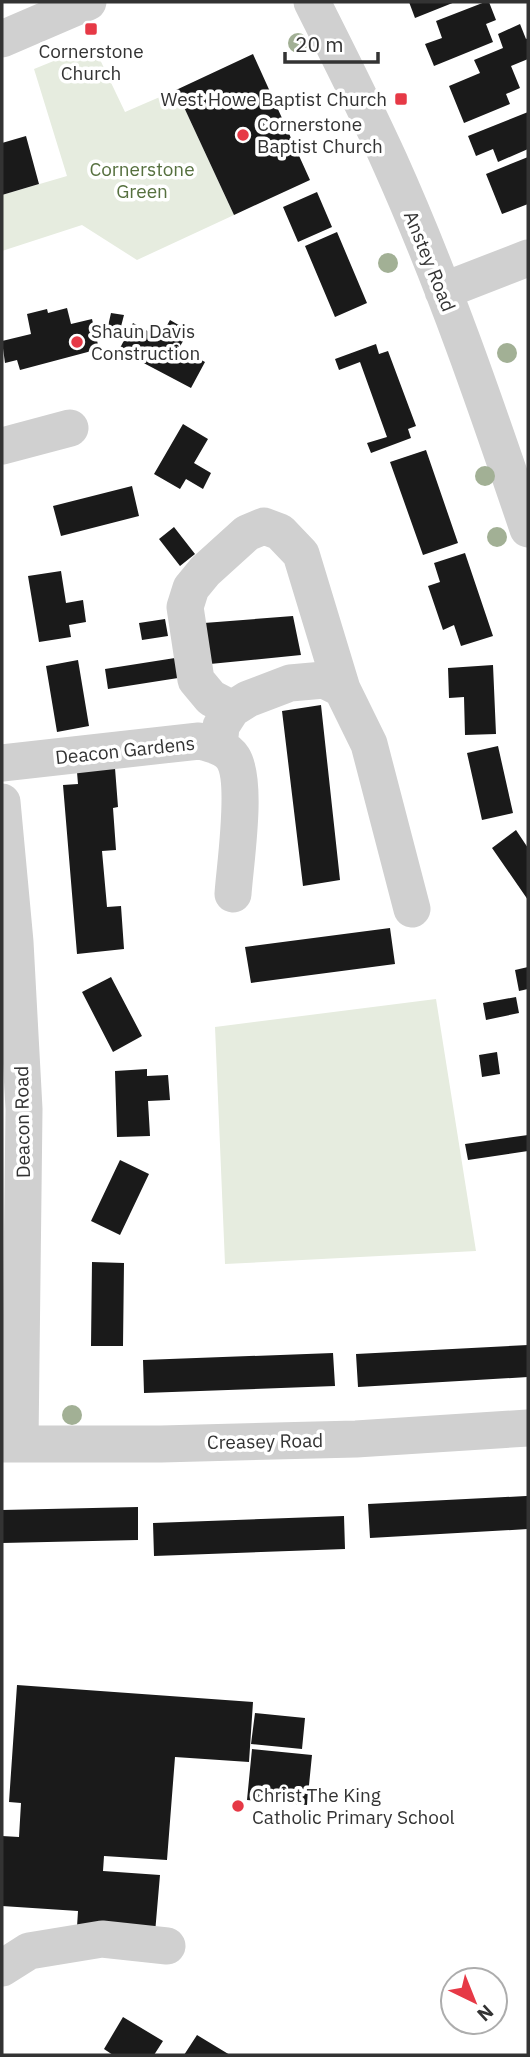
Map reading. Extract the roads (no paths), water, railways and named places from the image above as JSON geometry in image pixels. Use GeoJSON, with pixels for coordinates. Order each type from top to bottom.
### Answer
{"type":"FeatureCollection","features":[{"type":"Feature","properties":{"kind":"street"},"geometry":{"type":"LineString","coordinates":[[2,39],[88,2]]}},
{"type":"Feature","properties":{"kind":"street","name":"Anstey Road"},"geometry":{"type":"LineString","coordinates":[[312,2],[389,160],[443,291],[528,529]]}},
{"type":"Feature","properties":{"kind":"street"},"geometry":{"type":"LineString","coordinates":[[443,291],[528,258]]}},
{"type":"Feature","properties":{"kind":"street"},"geometry":{"type":"LineString","coordinates":[[2,446],[70,428]]}},
{"type":"Feature","properties":{"kind":"street"},"geometry":{"type":"LineString","coordinates":[[232,709],[211,698],[196,680],[185,607],[191,589],[205,571],[247,533],[264,526],[280,531],[301,554],[342,689],[369,744],[412,909]]}},
{"type":"Feature","properties":{"kind":"street"},"geometry":{"type":"LineString","coordinates":[[219,747],[221,726],[232,709],[248,699],[290,683],[324,680],[342,689]]}},
{"type":"Feature","properties":{"kind":"street","name":"Deacon Gardens"},"geometry":{"type":"LineString","coordinates":[[2,763],[199,741],[219,747],[233,757],[239,776],[240,805],[233,894]]}},
{"type":"Feature","properties":{"kind":"street","name":"Deacon Road"},"geometry":{"type":"LineString","coordinates":[[2,802],[15,942],[24,1109],[11,1443]]}},
{"type":"Feature","properties":{"kind":"street","name":"Creasey Road"},"geometry":{"type":"LineString","coordinates":[[11,1443],[162,1444],[356,1439],[528,1428]]}},
{"type":"Feature","properties":{"kind":"street"},"geometry":{"type":"LineString","coordinates":[[2,1968],[29,1951],[102,1939],[167,1947]]}},
{"type":"Feature","properties":{"kind":"place","name":"Cornerstone Church"},"geometry":{"type":"Point","coordinates":[91,29]}},
{"type":"Feature","properties":{"kind":"place","name":"West Howe Baptist Church"},"geometry":{"type":"Point","coordinates":[401,99]}},
{"type":"Feature","properties":{"kind":"place","name":"Cornerstone Baptist Church"},"geometry":{"type":"Point","coordinates":[243,135]}},
{"type":"Feature","properties":{"kind":"place","name":"Shaun Davis Construction"},"geometry":{"type":"Point","coordinates":[77,342]}},
{"type":"Feature","properties":{"kind":"place","name":"Christ The King Catholic Primary School"},"geometry":{"type":"Point","coordinates":[238,1806]}},
{"type":"Feature","properties":{"kind":"park label","name":"Cornerstone Green"},"geometry":{"type":"Point","coordinates":[142,180]}}]}
